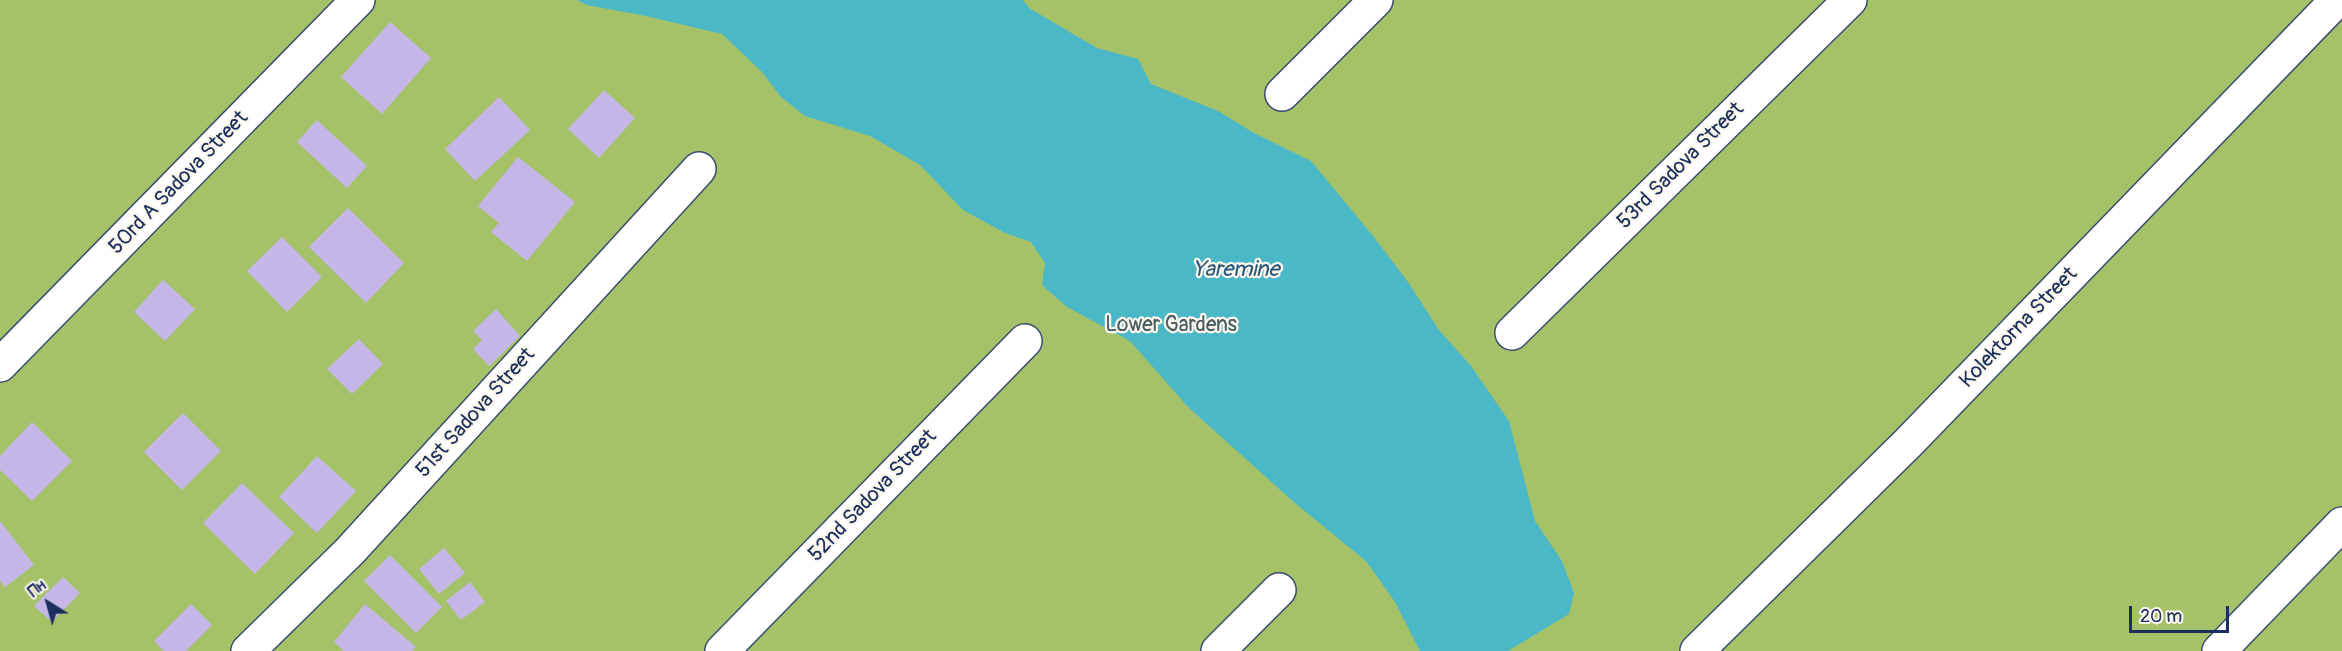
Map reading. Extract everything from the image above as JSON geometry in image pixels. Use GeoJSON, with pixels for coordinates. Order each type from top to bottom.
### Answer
{"type":"FeatureCollection","features":[{"type":"Feature","properties":{"kind":"street","name":"50rd A Sadova Street"},"geometry":{"type":"LineString","coordinates":[[0,365],[358,0]]}},
{"type":"Feature","properties":{"kind":"street"},"geometry":{"type":"LineString","coordinates":[[1282,94],[1376,0]]}},
{"type":"Feature","properties":{"kind":"street","name":"53rd Sadova Street"},"geometry":{"type":"LineString","coordinates":[[1512,333],[1850,0]]}},
{"type":"Feature","properties":{"kind":"street","name":"Kolektorna Street"},"geometry":{"type":"LineString","coordinates":[[1698,651],[1909,442],[2337,0]]}},
{"type":"Feature","properties":{"kind":"street","name":"51st Sadova Street"},"geometry":{"type":"LineString","coordinates":[[248,651],[350,551],[699,169]]}},
{"type":"Feature","properties":{"kind":"street","name":"52nd Sadova Street"},"geometry":{"type":"LineString","coordinates":[[722,651],[1025,341]]}},
{"type":"Feature","properties":{"kind":"street"},"geometry":{"type":"LineString","coordinates":[[2219,651],[2342,524]]}},
{"type":"Feature","properties":{"kind":"street"},"geometry":{"type":"LineString","coordinates":[[1218,651],[1279,590]]}},
{"type":"Feature","properties":{"kind":"green space","name":"Lower Gardens"},"geometry":{"type":"Polygon","coordinates":[[[0,0],[2342,0],[2342,651],[0,651],[0,0]]]}},
{"type":"Feature","properties":{"kind":"water","name":"Yaremine"},"geometry":{"type":"Polygon","coordinates":[[[577,0],[1023,0],[1029,8],[1097,48],[1138,59],[1151,84],[1218,111],[1254,133],[1311,161],[1373,236],[1408,282],[1439,330],[1471,366],[1509,421],[1535,521],[1562,561],[1574,593],[1569,614],[1508,651],[1420,651],[1395,602],[1366,561],[1296,504],[1188,407],[1130,341],[1067,307],[1042,285],[1045,263],[1031,242],[1005,233],[963,210],[920,165],[870,136],[805,116],[781,97],[762,72],[722,34],[587,5],[577,0]]]}},
{"type":"Feature","properties":{"kind":"building"},"geometry":{"type":"Polygon","coordinates":[[[390,22],[431,58],[382,114],[341,77],[390,22]]]}},
{"type":"Feature","properties":{"kind":"building"},"geometry":{"type":"Polygon","coordinates":[[[604,90],[635,118],[599,158],[568,129],[604,90]]]}},
{"type":"Feature","properties":{"kind":"building"},"geometry":{"type":"Polygon","coordinates":[[[499,97],[530,130],[475,181],[445,149],[499,97]]]}},
{"type":"Feature","properties":{"kind":"building"},"geometry":{"type":"Polygon","coordinates":[[[317,120],[367,166],[347,188],[297,142],[317,120]]]}},
{"type":"Feature","properties":{"kind":"building"},"geometry":{"type":"Polygon","coordinates":[[[518,157],[575,202],[527,261],[491,232],[499,223],[478,206],[518,157]]]}},
{"type":"Feature","properties":{"kind":"building"},"geometry":{"type":"Polygon","coordinates":[[[348,208],[404,263],[366,303],[309,247],[348,208]]]}},
{"type":"Feature","properties":{"kind":"building"},"geometry":{"type":"Polygon","coordinates":[[[282,237],[322,277],[287,312],[247,271],[282,237]]]}},
{"type":"Feature","properties":{"kind":"building"},"geometry":{"type":"Polygon","coordinates":[[[163,280],[195,309],[165,341],[134,312],[163,280]]]}},
{"type":"Feature","properties":{"kind":"building"},"geometry":{"type":"Polygon","coordinates":[[[496,309],[520,336],[489,366],[473,349],[482,340],[473,331],[496,309]]]}},
{"type":"Feature","properties":{"kind":"building"},"geometry":{"type":"Polygon","coordinates":[[[359,339],[383,364],[352,394],[327,369],[359,339]]]}},
{"type":"Feature","properties":{"kind":"building"},"geometry":{"type":"Polygon","coordinates":[[[183,413],[221,451],[182,490],[144,452],[183,413]]]}},
{"type":"Feature","properties":{"kind":"building"},"geometry":{"type":"Polygon","coordinates":[[[32,422],[72,461],[32,501],[0,470],[0,456],[32,422]]]}},
{"type":"Feature","properties":{"kind":"building"},"geometry":{"type":"Polygon","coordinates":[[[317,456],[356,491],[317,533],[279,497],[317,456]]]}},
{"type":"Feature","properties":{"kind":"building"},"geometry":{"type":"Polygon","coordinates":[[[242,483],[294,533],[255,574],[203,523],[242,483]]]}},
{"type":"Feature","properties":{"kind":"building"},"geometry":{"type":"Polygon","coordinates":[[[0,521],[34,565],[5,587],[0,581],[0,521]]]}},
{"type":"Feature","properties":{"kind":"building"},"geometry":{"type":"Polygon","coordinates":[[[444,548],[465,573],[439,594],[419,569],[444,548]]]}},
{"type":"Feature","properties":{"kind":"building"},"geometry":{"type":"Polygon","coordinates":[[[390,555],[442,607],[416,633],[364,581],[390,555]]]}},
{"type":"Feature","properties":{"kind":"building"},"geometry":{"type":"Polygon","coordinates":[[[63,577],[80,593],[52,622],[34,606],[63,577]]]}},
{"type":"Feature","properties":{"kind":"building"},"geometry":{"type":"Polygon","coordinates":[[[470,582],[485,602],[461,620],[446,601],[470,582]]]}},
{"type":"Feature","properties":{"kind":"building"},"geometry":{"type":"Polygon","coordinates":[[[191,604],[212,625],[186,651],[164,651],[154,641],[191,604]]]}},
{"type":"Feature","properties":{"kind":"building"},"geometry":{"type":"Polygon","coordinates":[[[365,604],[416,647],[412,651],[344,651],[334,642],[365,604]]]}}]}
